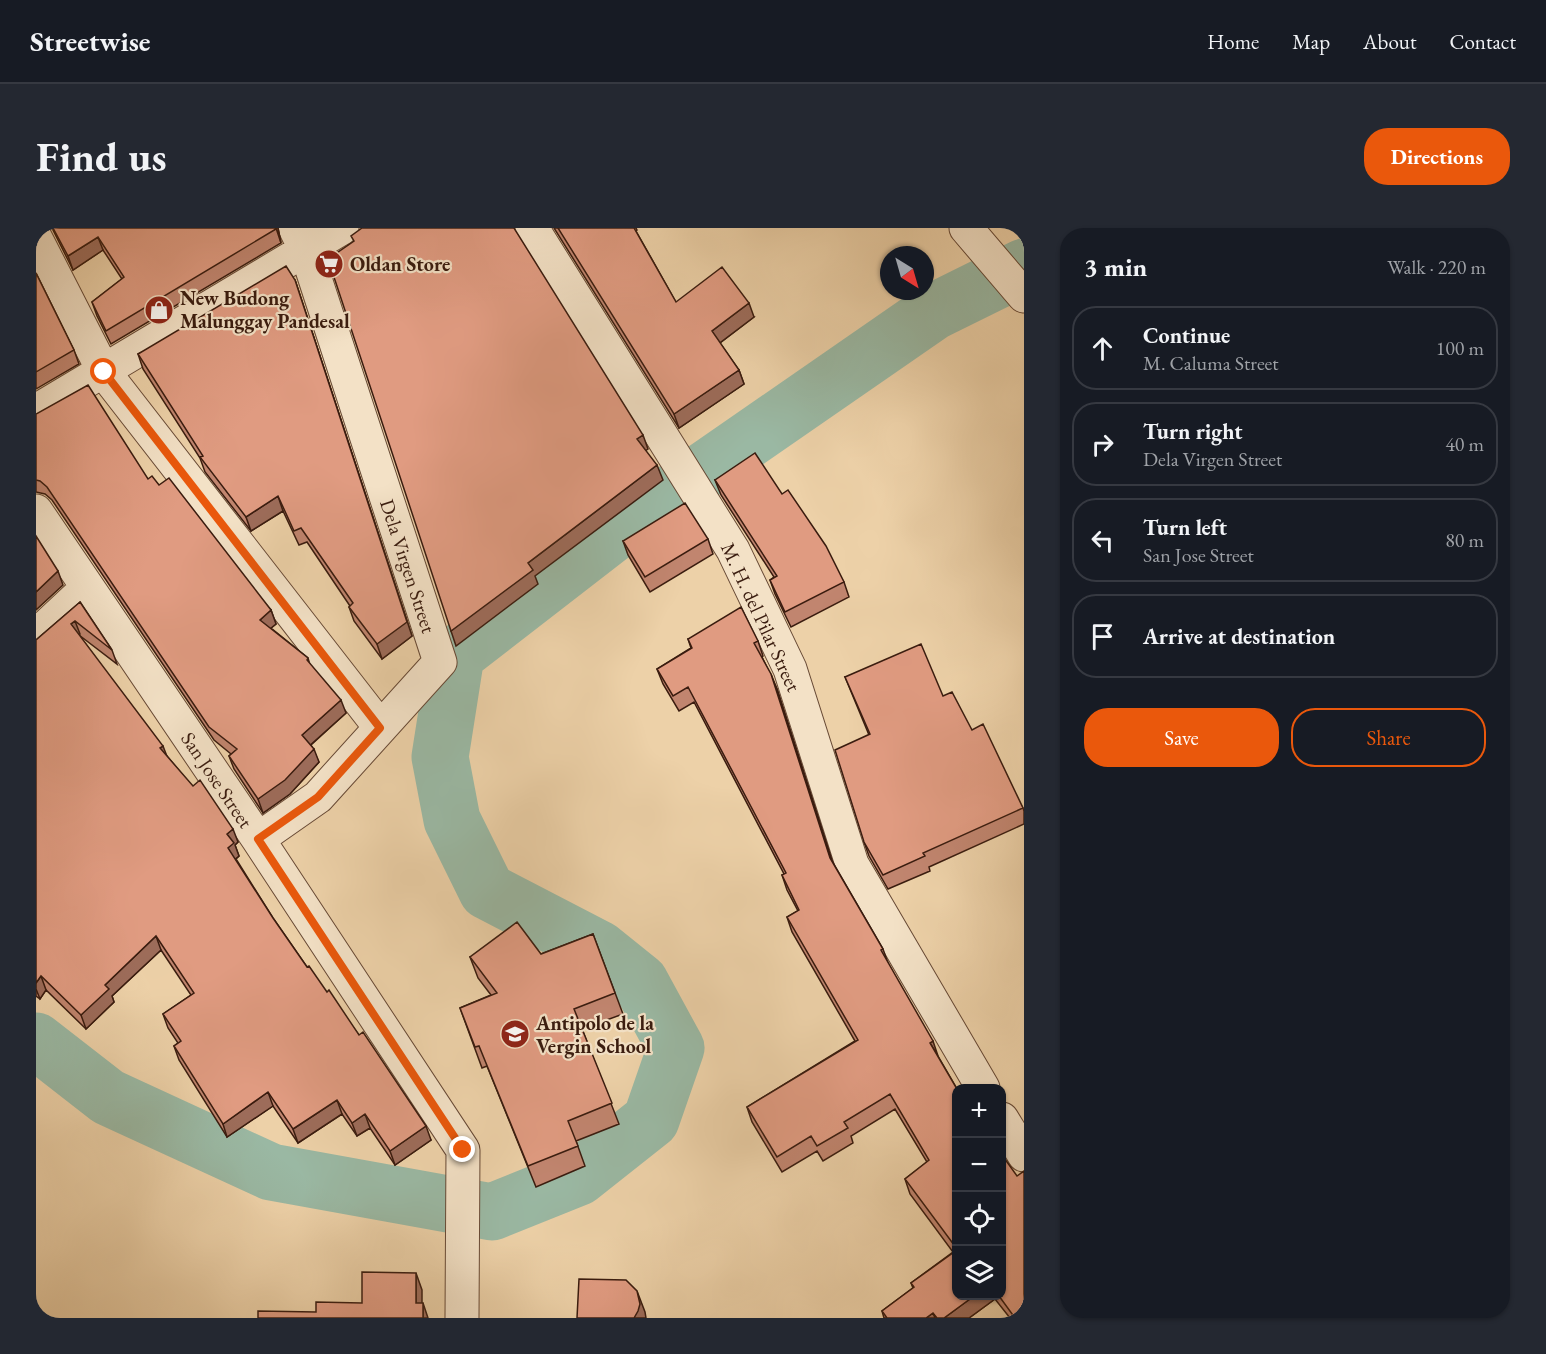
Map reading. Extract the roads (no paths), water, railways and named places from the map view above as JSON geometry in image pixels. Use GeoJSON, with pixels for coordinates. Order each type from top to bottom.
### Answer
{"type":"FeatureCollection","features":[{"type":"Feature","properties":{"kind":"street"},"geometry":{"type":"LineString","coordinates":[[36,411],[104,372],[300,240],[342,228]]}},
{"type":"Feature","properties":{"kind":"street","name":"M. H. del Pilar Street"},"geometry":{"type":"LineString","coordinates":[[532,228],[734,550],[790,669],[852,864],[980,1084]]}},
{"type":"Feature","properties":{"kind":"street"},"geometry":{"type":"LineString","coordinates":[[966,228],[1024,295]]}},
{"type":"Feature","properties":{"kind":"street"},"geometry":{"type":"LineString","coordinates":[[36,239],[104,372],[380,728]]}},
{"type":"Feature","properties":{"kind":"street","name":"Dela Virgen Street"},"geometry":{"type":"LineString","coordinates":[[258,839],[318,797],[440,662],[300,240]]}},
{"type":"Feature","properties":{"kind":"street","name":"San Jose Street"},"geometry":{"type":"LineString","coordinates":[[36,511],[258,839],[463,1150],[462,1318]]}},
{"type":"Feature","properties":{"kind":"street"},"geometry":{"type":"LineString","coordinates":[[36,636],[86,588]]}},
{"type":"Feature","properties":{"kind":"street"},"geometry":{"type":"LineString","coordinates":[[1006,1126],[1024,1155]]}},
{"type":"Feature","properties":{"kind":"waterway"},"geometry":{"type":"LineString","coordinates":[[36,1041],[108,1097],[271,1172],[492,1212],[579,1177],[651,1120],[676,1048],[640,982],[599,949],[487,891],[452,820],[440,757],[456,655],[611,535],[933,312],[1024,267]]}},
{"type":"Feature","properties":{"kind":"place","name":"Oldan Store"},"geometry":{"type":"Point","coordinates":[329,264]}},
{"type":"Feature","properties":{"kind":"place","name":"New Budong Malunggay Pandesal"},"geometry":{"type":"Point","coordinates":[159,310]}},
{"type":"Feature","properties":{"kind":"place","name":"Antipolo de la Vergin School"},"geometry":{"type":"Point","coordinates":[515,1034]}}]}
